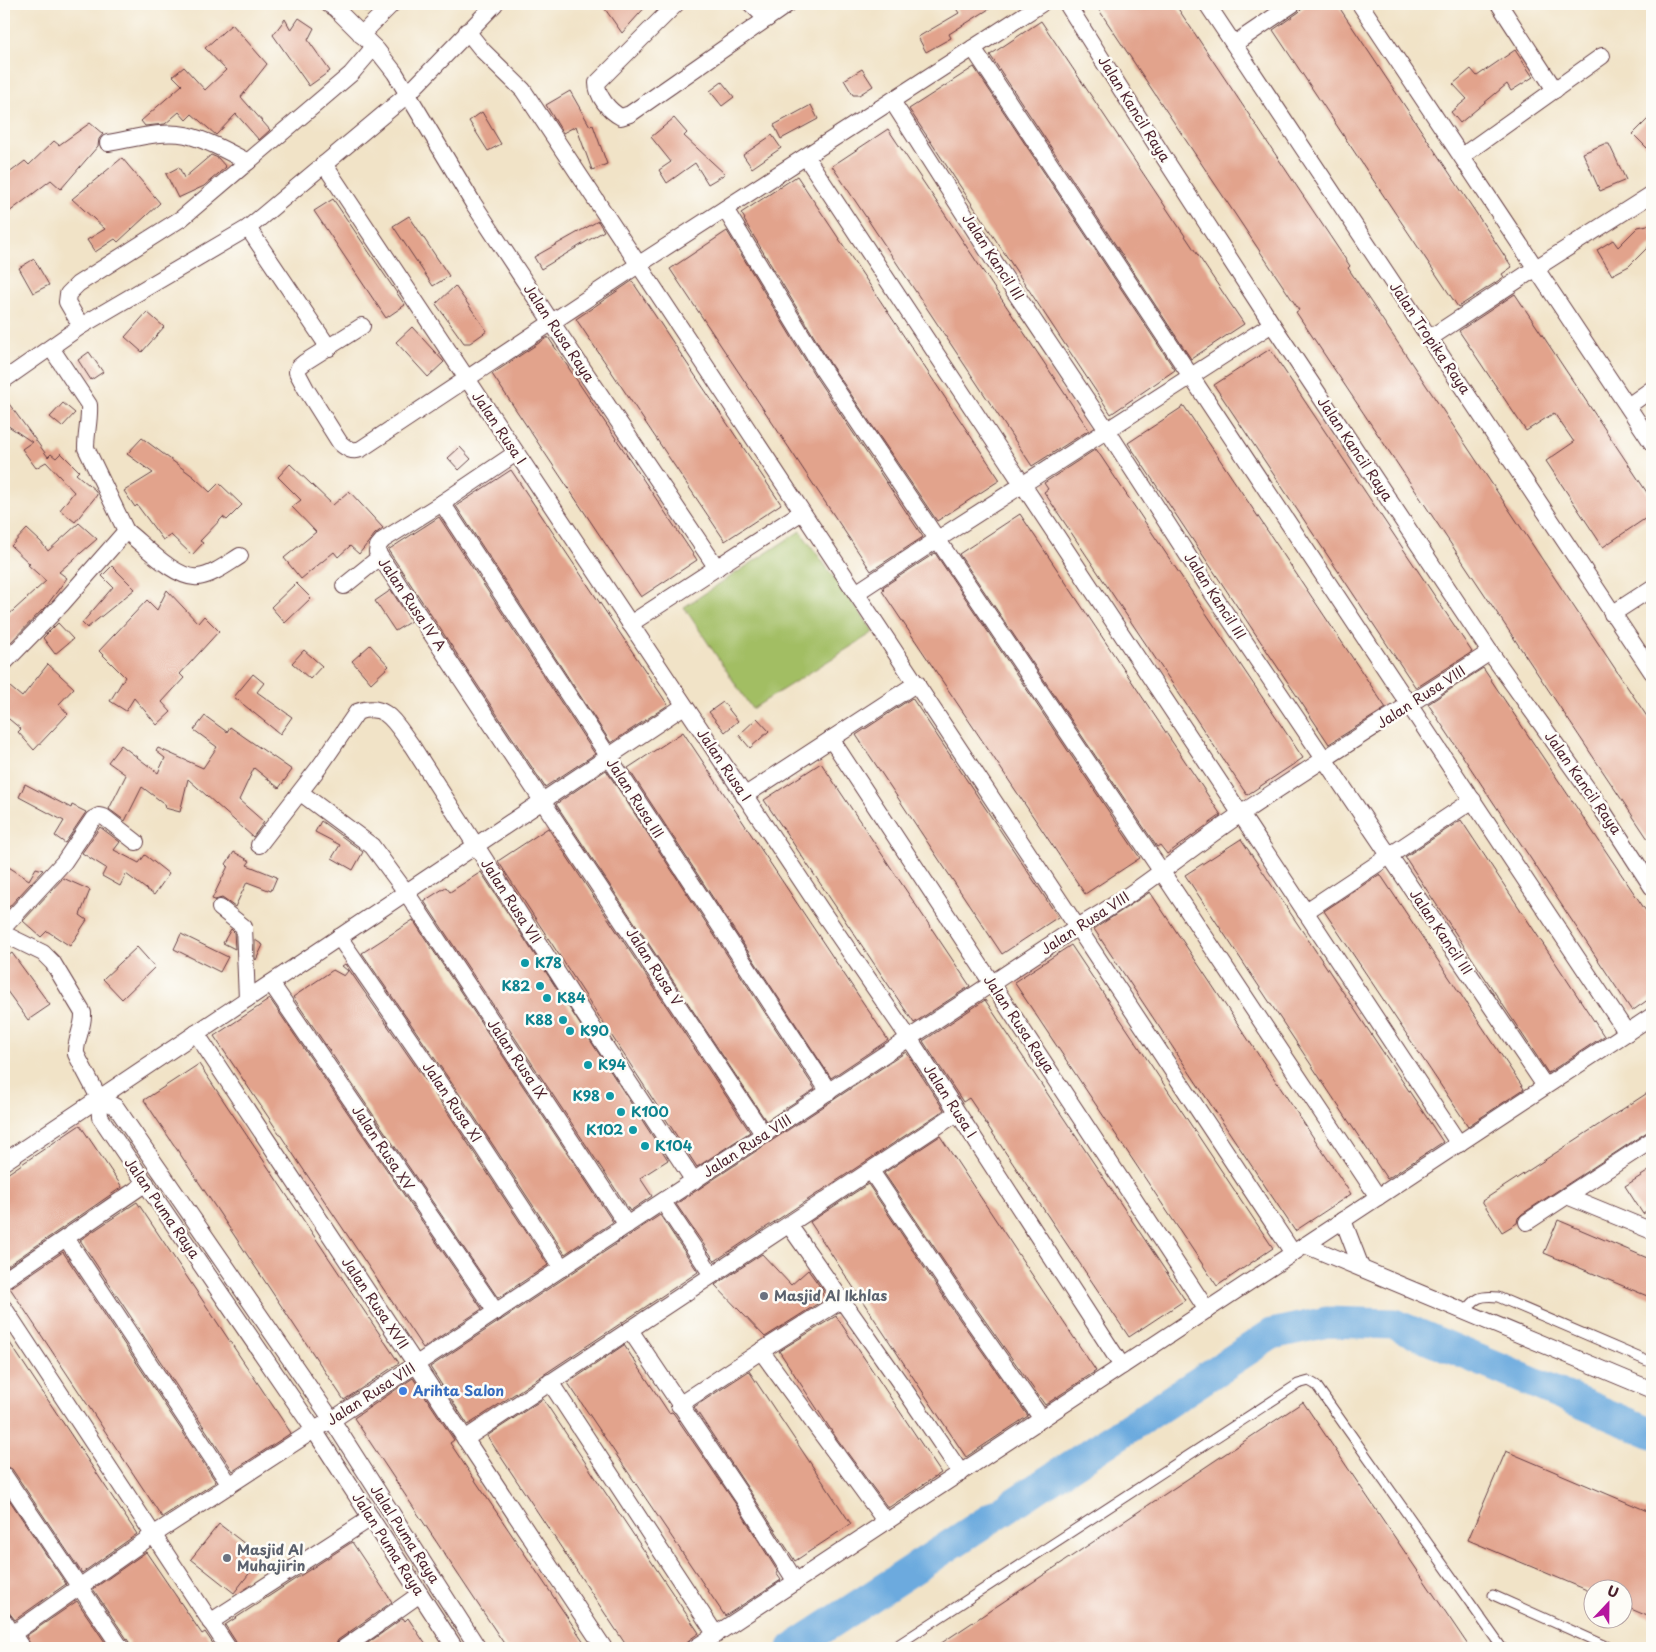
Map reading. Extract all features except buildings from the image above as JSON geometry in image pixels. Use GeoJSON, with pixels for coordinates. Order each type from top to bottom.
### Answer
{"type":"FeatureCollection","features":[{"type":"Feature","properties":{"kind":"street","name":"Jalan Rusa Raya"},"geometry":{"type":"LineString","coordinates":[[328,4],[375,49],[395,73],[474,203],[552,323],[717,568]]}},
{"type":"Feature","properties":{"kind":"street"},"geometry":{"type":"LineString","coordinates":[[361,35],[392,4]]}},
{"type":"Feature","properties":{"kind":"street"},"geometry":{"type":"LineString","coordinates":[[4,380],[82,326],[248,228],[408,94],[495,4]]}},
{"type":"Feature","properties":{"kind":"street"},"geometry":{"type":"LineString","coordinates":[[676,4],[597,83],[597,90],[613,113],[621,117],[630,114],[788,4]]}},
{"type":"Feature","properties":{"kind":"street"},"geometry":{"type":"LineString","coordinates":[[751,4],[767,19]]}},
{"type":"Feature","properties":{"kind":"street"},"geometry":{"type":"LineString","coordinates":[[362,326],[299,367],[298,374],[340,443],[352,451],[361,449],[725,209],[1041,4]]}},
{"type":"Feature","properties":{"kind":"street","name":"Jalan Kancil Raya"},"geometry":{"type":"LineString","coordinates":[[1067,4],[1272,324],[1490,652],[1600,805],[1652,887]]}},
{"type":"Feature","properties":{"kind":"street","name":"Jalan Tropika Raya"},"geometry":{"type":"LineString","coordinates":[[1207,4],[1652,672]]}},
{"type":"Feature","properties":{"kind":"street"},"geometry":{"type":"LineString","coordinates":[[1234,44],[1293,4]]}},
{"type":"Feature","properties":{"kind":"street"},"geometry":{"type":"LineString","coordinates":[[1360,4],[1652,443]]}},
{"type":"Feature","properties":{"kind":"street"},"geometry":{"type":"LineString","coordinates":[[1499,4],[1555,90]]}},
{"type":"Feature","properties":{"kind":"street"},"geometry":{"type":"LineString","coordinates":[[467,31],[483,51],[523,90],[1078,927],[1299,1249],[1361,1268],[1652,1390]]}},
{"type":"Feature","properties":{"kind":"street"},"geometry":{"type":"LineString","coordinates":[[973,48],[1627,1032]]}},
{"type":"Feature","properties":{"kind":"street"},"geometry":{"type":"LineString","coordinates":[[82,326],[67,302],[68,294],[78,284],[182,218],[351,74],[375,49]]}},
{"type":"Feature","properties":{"kind":"street"},"geometry":{"type":"LineString","coordinates":[[1462,156],[1602,56]]}},
{"type":"Feature","properties":{"kind":"street","name":"Jalan Kancil III"},"geometry":{"type":"LineString","coordinates":[[892,101],[996,264],[1107,430],[1212,593],[1545,1086]]}},
{"type":"Feature","properties":{"kind":"street"},"geometry":{"type":"LineString","coordinates":[[108,143],[151,136],[186,135],[248,162]]}},
{"type":"Feature","properties":{"kind":"street"},"geometry":{"type":"LineString","coordinates":[[806,157],[1459,1144]]}},
{"type":"Feature","properties":{"kind":"street","name":"Jalan Rusa I"},"geometry":{"type":"LineString","coordinates":[[324,164],[744,796],[909,1038],[1122,1366]]}},
{"type":"Feature","properties":{"kind":"street"},"geometry":{"type":"LineString","coordinates":[[1430,338],[1652,194]]}},
{"type":"Feature","properties":{"kind":"street"},"geometry":{"type":"LineString","coordinates":[[725,209],[823,370],[1162,872],[1378,1197]]}},
{"type":"Feature","properties":{"kind":"street"},"geometry":{"type":"LineString","coordinates":[[248,228],[329,348]]}},
{"type":"Feature","properties":{"kind":"street"},"geometry":{"type":"LineString","coordinates":[[856,593],[1272,324]]}},
{"type":"Feature","properties":{"kind":"street"},"geometry":{"type":"LineString","coordinates":[[51,348],[89,405],[86,448],[126,531],[174,571],[186,576],[197,577],[211,573],[240,556]]}},
{"type":"Feature","properties":{"kind":"street"},"geometry":{"type":"LineString","coordinates":[[1628,406],[1652,389]]}},
{"type":"Feature","properties":{"kind":"street","name":"Jalan Rusa IV A"},"geometry":{"type":"LineString","coordinates":[[516,453],[442,504],[383,540],[378,546],[377,552],[543,801]]}},
{"type":"Feature","properties":{"kind":"street","name":"Jalan Rusa III"},"geometry":{"type":"LineString","coordinates":[[442,504],[829,1092]]}},
{"type":"Feature","properties":{"kind":"street"},"geometry":{"type":"LineString","coordinates":[[630,624],[802,512]]}},
{"type":"Feature","properties":{"kind":"street"},"geometry":{"type":"LineString","coordinates":[[4,663],[62,605],[126,531]]}},
{"type":"Feature","properties":{"kind":"street"},"geometry":{"type":"LineString","coordinates":[[344,586],[380,558]]}},
{"type":"Feature","properties":{"kind":"street"},"geometry":{"type":"LineString","coordinates":[[1612,614],[1652,588]]}},
{"type":"Feature","properties":{"kind":"street","name":"Jalan Rusa VIII"},"geometry":{"type":"LineString","coordinates":[[6,1631],[80,1586],[153,1535],[416,1365],[1162,872],[1241,814],[1490,652]]}},
{"type":"Feature","properties":{"kind":"street"},"geometry":{"type":"LineString","coordinates":[[744,796],[917,683]]}},
{"type":"Feature","properties":{"kind":"street"},"geometry":{"type":"LineString","coordinates":[[4,1162],[684,706]]}},
{"type":"Feature","properties":{"kind":"street","name":"Jalan Rusa VII"},"geometry":{"type":"LineString","coordinates":[[300,793],[357,712],[366,708],[380,710],[388,714],[412,746],[475,846],[694,1181]]}},
{"type":"Feature","properties":{"kind":"street","name":"Jalan Rusa Raya"},"geometry":{"type":"LineString","coordinates":[[831,739],[1207,1310]]}},
{"type":"Feature","properties":{"kind":"street"},"geometry":{"type":"LineString","coordinates":[[259,845],[300,793]]}},
{"type":"Feature","properties":{"kind":"street","name":"Jalan Rusa IX"},"geometry":{"type":"LineString","coordinates":[[300,793],[372,846],[406,892],[627,1225]]}},
{"type":"Feature","properties":{"kind":"street"},"geometry":{"type":"LineString","coordinates":[[1305,912],[1473,800]]}},
{"type":"Feature","properties":{"kind":"street","name":"Jalan Rusa V"},"geometry":{"type":"LineString","coordinates":[[543,801],[764,1135]]}},
{"type":"Feature","properties":{"kind":"street"},"geometry":{"type":"LineString","coordinates":[[4,927],[64,862],[93,818],[104,817],[136,842]]}},
{"type":"Feature","properties":{"kind":"street"},"geometry":{"type":"LineString","coordinates":[[220,908],[244,927],[247,999]]}},
{"type":"Feature","properties":{"kind":"street"},"geometry":{"type":"LineString","coordinates":[[4,934],[43,953],[53,963],[63,979],[82,1013],[83,1021],[75,1046],[76,1054],[99,1098]]}},
{"type":"Feature","properties":{"kind":"street","name":"Jalan Rusa XI"},"geometry":{"type":"LineString","coordinates":[[339,937],[454,1104],[562,1268]]}},
{"type":"Feature","properties":{"kind":"street","name":"Jalan Rusa XV"},"geometry":{"type":"LineString","coordinates":[[271,983],[496,1312]]}},
{"type":"Feature","properties":{"kind":"street"},"geometry":{"type":"LineString","coordinates":[[695,1648],[1652,1016]]}},
{"type":"Feature","properties":{"kind":"street","name":"Jalan Rusa XVII"},"geometry":{"type":"LineString","coordinates":[[196,1033],[604,1648]]}},
{"type":"Feature","properties":{"kind":"street","name":"Jalan Puma Raya"},"geometry":{"type":"LineString","coordinates":[[99,1098],[100,1117],[314,1430],[455,1648]]}},
{"type":"Feature","properties":{"kind":"street","name":"Jalan Puma Raya"},"geometry":{"type":"LineString","coordinates":[[99,1098],[116,1107],[332,1420]]}},
{"type":"Feature","properties":{"kind":"street"},"geometry":{"type":"LineString","coordinates":[[465,1439],[871,1171],[957,1112]]}},
{"type":"Feature","properties":{"kind":"street"},"geometry":{"type":"LineString","coordinates":[[1527,1222],[1652,1140]]}},
{"type":"Feature","properties":{"kind":"street"},"geometry":{"type":"LineString","coordinates":[[871,1171],[956,1297],[1042,1419]]}},
{"type":"Feature","properties":{"kind":"street"},"geometry":{"type":"LineString","coordinates":[[4,1280],[146,1183]]}},
{"type":"Feature","properties":{"kind":"street"},"geometry":{"type":"LineString","coordinates":[[1567,1196],[1652,1231]]}},
{"type":"Feature","properties":{"kind":"street"},"geometry":{"type":"LineString","coordinates":[[663,1202],[712,1275]]}},
{"type":"Feature","properties":{"kind":"street"},"geometry":{"type":"LineString","coordinates":[[1342,1220],[1361,1268]]}},
{"type":"Feature","properties":{"kind":"street"},"geometry":{"type":"LineString","coordinates":[[789,1225],[961,1473]]}},
{"type":"Feature","properties":{"kind":"street"},"geometry":{"type":"LineString","coordinates":[[66,1238],[230,1485]]}},
{"type":"Feature","properties":{"kind":"street"},"geometry":{"type":"LineString","coordinates":[[679,1405],[842,1300]]}},
{"type":"Feature","properties":{"kind":"street"},"geometry":{"type":"LineString","coordinates":[[4,1308],[228,1648]]}},
{"type":"Feature","properties":{"kind":"street"},"geometry":{"type":"LineString","coordinates":[[630,1330],[743,1498],[796,1582]]}},
{"type":"Feature","properties":{"kind":"street"},"geometry":{"type":"LineString","coordinates":[[761,1351],[886,1522]]}},
{"type":"Feature","properties":{"kind":"street"},"geometry":{"type":"LineString","coordinates":[[550,1382],[716,1635]]}},
{"type":"Feature","properties":{"kind":"street","name":"Jalal Puma Raya"},"geometry":{"type":"LineString","coordinates":[[332,1420],[478,1648]]}},
{"type":"Feature","properties":{"kind":"street"},"geometry":{"type":"LineString","coordinates":[[4,1475],[121,1648]]}},
{"type":"Feature","properties":{"kind":"street"},"geometry":{"type":"LineString","coordinates":[[210,1622],[371,1518]]}},
{"type":"Feature","properties":{"kind":"street"},"geometry":{"type":"LineString","coordinates":[[344,1648],[420,1594]]}},
{"type":"Feature","properties":{"kind":"street"},"geometry":{"type":"LineString","coordinates":[[6,1631],[22,1648]]}},
{"type":"Feature","properties":{"kind":"lane"},"geometry":{"type":"LineString","coordinates":[[1465,1312],[1472,1302],[1484,1296],[1498,1297],[1652,1364]]}},
{"type":"Feature","properties":{"kind":"lane"},"geometry":{"type":"LineString","coordinates":[[893,1648],[1298,1384],[1309,1381],[1316,1385],[1502,1648]]}},
{"type":"Feature","properties":{"kind":"lane"},"geometry":{"type":"LineString","coordinates":[[1493,1595],[1611,1648]]}},
{"type":"Feature","properties":{"kind":"green space"},"geometry":{"type":"Polygon","coordinates":[[[355,4],[377,4],[369,13],[355,4]]]}},
{"type":"Feature","properties":{"kind":"green space"},"geometry":{"type":"Polygon","coordinates":[[[800,531],[874,632],[752,709],[684,607],[800,531]]]}},
{"type":"Feature","properties":{"kind":"waterway"},"geometry":{"type":"LineString","coordinates":[[793,1648],[1272,1334],[1327,1322],[1394,1324],[1652,1433]]}},
{"type":"Feature","properties":{"kind":"place","name":"K78"},"geometry":{"type":"Point","coordinates":[525,963]}},
{"type":"Feature","properties":{"kind":"place","name":"K82"},"geometry":{"type":"Point","coordinates":[540,986]}},
{"type":"Feature","properties":{"kind":"place","name":"K84"},"geometry":{"type":"Point","coordinates":[547,998]}},
{"type":"Feature","properties":{"kind":"place","name":"K88"},"geometry":{"type":"Point","coordinates":[563,1020]}},
{"type":"Feature","properties":{"kind":"place","name":"K90"},"geometry":{"type":"Point","coordinates":[570,1031]}},
{"type":"Feature","properties":{"kind":"place","name":"K94"},"geometry":{"type":"Point","coordinates":[588,1065]}},
{"type":"Feature","properties":{"kind":"place","name":"K98"},"geometry":{"type":"Point","coordinates":[610,1096]}},
{"type":"Feature","properties":{"kind":"place","name":"K100"},"geometry":{"type":"Point","coordinates":[621,1112]}},
{"type":"Feature","properties":{"kind":"place","name":"K102"},"geometry":{"type":"Point","coordinates":[633,1130]}},
{"type":"Feature","properties":{"kind":"place","name":"K104"},"geometry":{"type":"Point","coordinates":[645,1146]}},
{"type":"Feature","properties":{"kind":"place","name":"Masjid Al Ikhlas"},"geometry":{"type":"Point","coordinates":[764,1296]}},
{"type":"Feature","properties":{"kind":"place","name":"Arihta Salon"},"geometry":{"type":"Point","coordinates":[403,1391]}},
{"type":"Feature","properties":{"kind":"place","name":"Masjid Al Muhajirin"},"geometry":{"type":"Point","coordinates":[227,1558]}}]}
